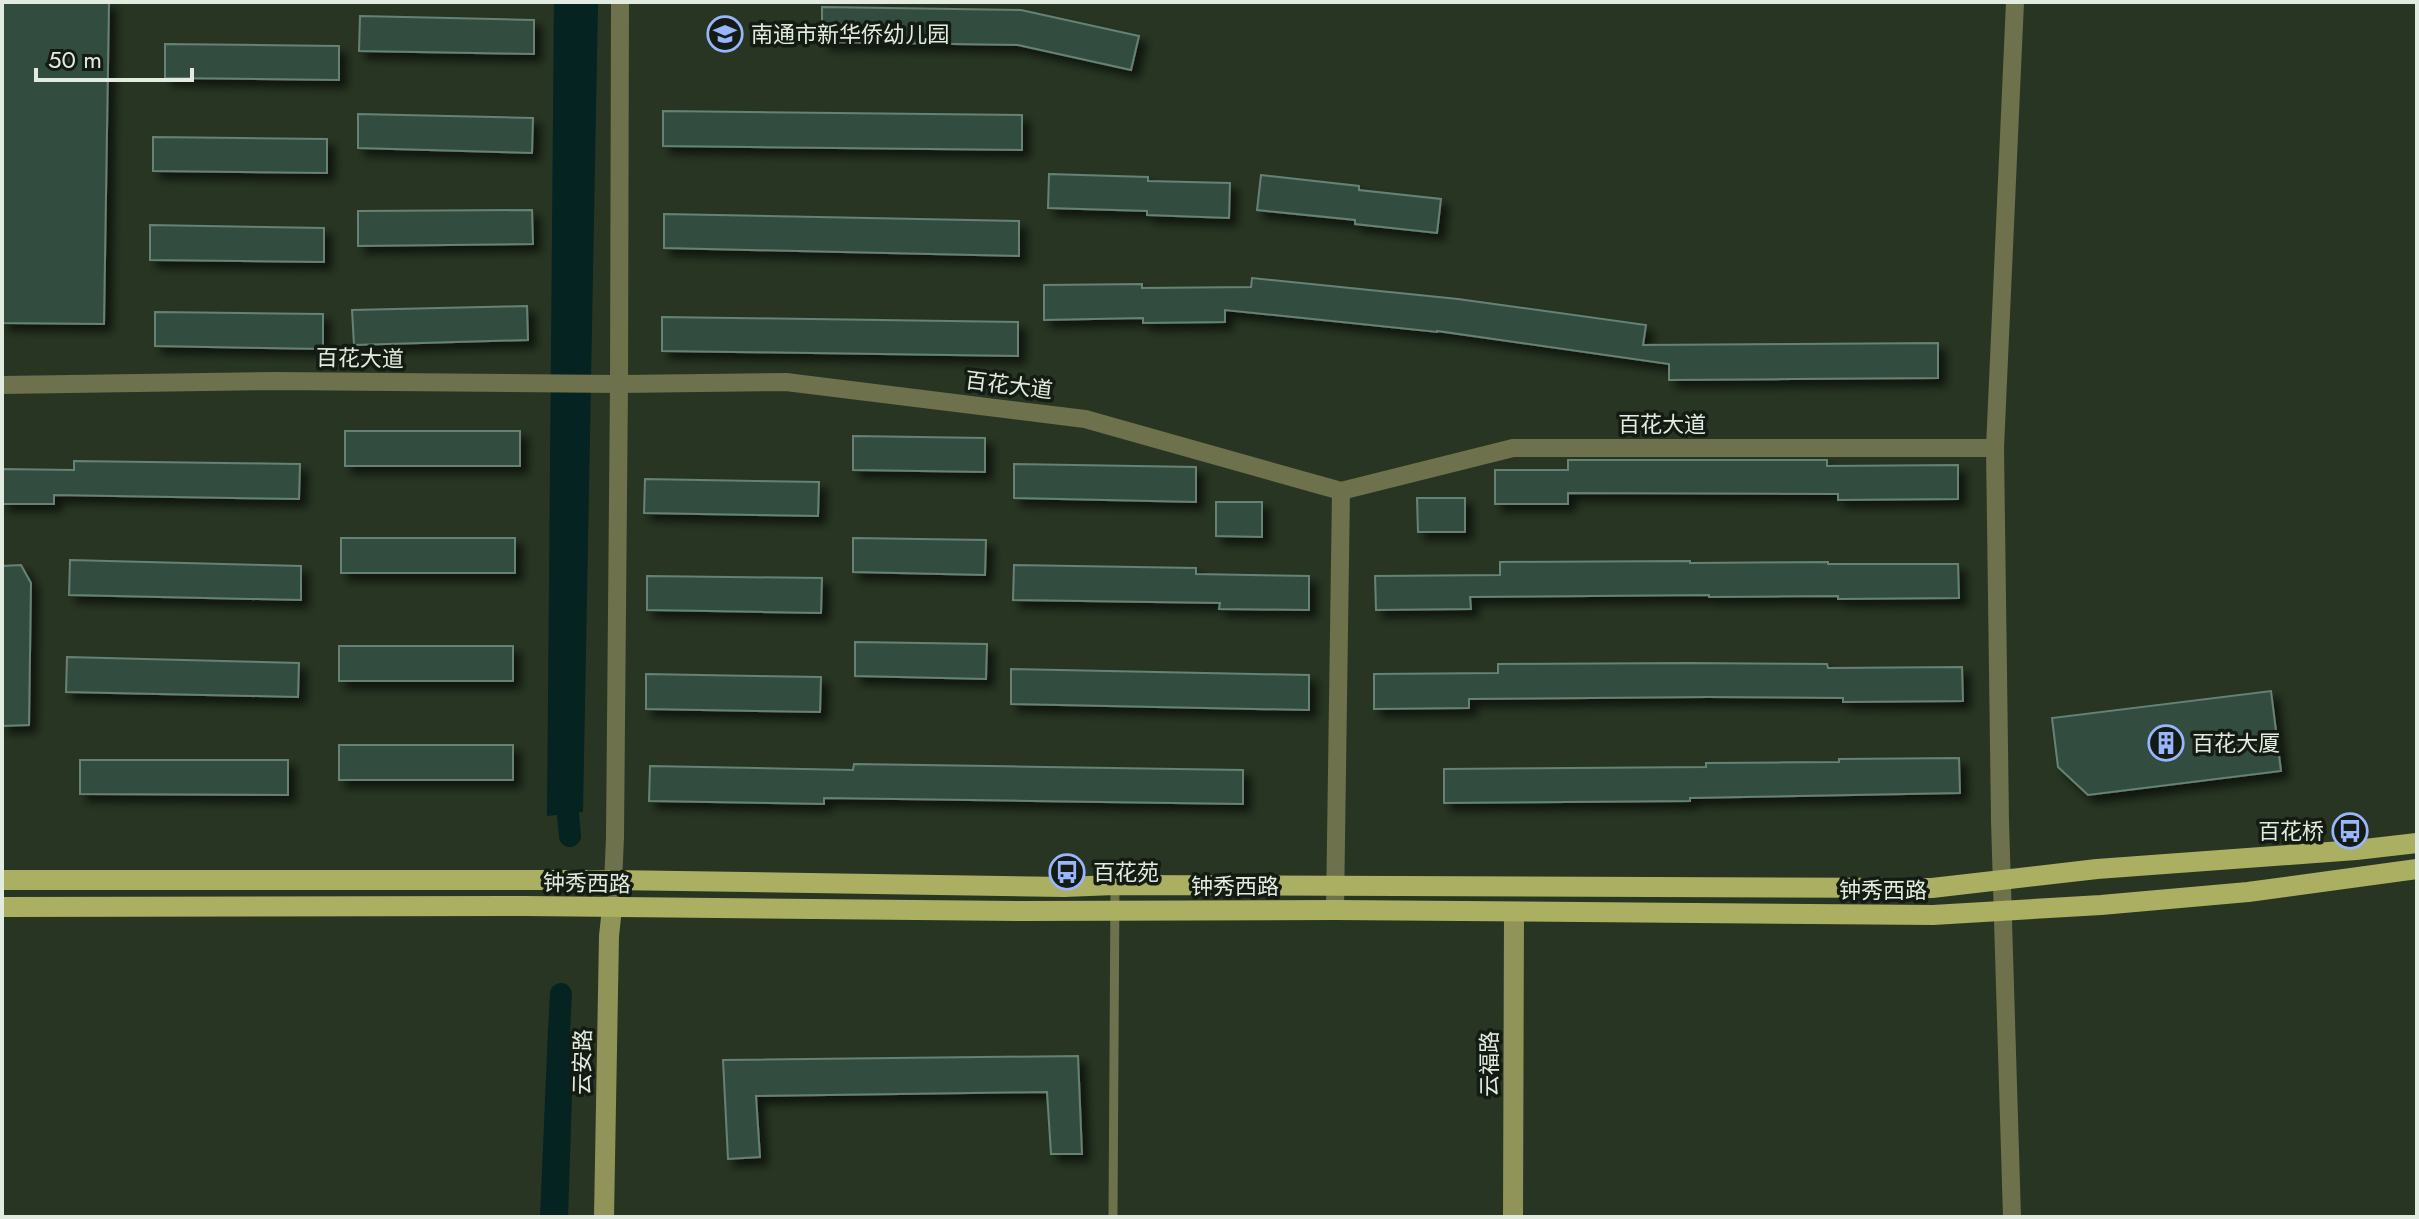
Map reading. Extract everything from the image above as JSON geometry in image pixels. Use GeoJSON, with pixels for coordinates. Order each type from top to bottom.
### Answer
{"type":"FeatureCollection","features":[{"type":"Feature","properties":{"kind":"main road","name":"钟秀西路"},"geometry":{"type":"LineString","coordinates":[[2,880],[612,880],[1064,887],[1932,888],[2097,869],[2417,843]]}},
{"type":"Feature","properties":{"kind":"main road","name":"钟秀西路"},"geometry":{"type":"LineString","coordinates":[[2,907],[524,906],[1933,915],[2248,892],[2417,869]]}},
{"type":"Feature","properties":{"kind":"street"},"geometry":{"type":"LineString","coordinates":[[612,908],[615,837],[610,384],[620,2]]}},
{"type":"Feature","properties":{"kind":"street"},"geometry":{"type":"LineString","coordinates":[[2012,1217],[2000,821],[1995,448],[2015,2]]}},
{"type":"Feature","properties":{"kind":"street","name":"百花大道"},"geometry":{"type":"LineString","coordinates":[[2,385],[275,381],[786,382],[1085,419],[1341,491],[1513,448],[1995,448]]}},
{"type":"Feature","properties":{"kind":"street"},"geometry":{"type":"LineString","coordinates":[[1335,910],[1341,491]]}},
{"type":"Feature","properties":{"kind":"street","name":"云安路"},"geometry":{"type":"LineString","coordinates":[[604,1217],[612,908]]}},
{"type":"Feature","properties":{"kind":"street","name":"云福路"},"geometry":{"type":"LineString","coordinates":[[1513,1217],[1514,912]]}},
{"type":"Feature","properties":{"kind":"lane"},"geometry":{"type":"LineString","coordinates":[[1113,1217],[1115,885]]}},
{"type":"Feature","properties":{"kind":"water"},"geometry":{"type":"Polygon","coordinates":[[[554,2],[598,2],[583,812],[547,816],[554,2]]]}},
{"type":"Feature","properties":{"kind":"water"},"geometry":{"type":"Polygon","coordinates":[[[548,1030],[574,1033],[568,1217],[540,1217],[548,1030]]]}},
{"type":"Feature","properties":{"kind":"building"},"geometry":{"type":"Polygon","coordinates":[[[2,2],[109,2],[104,324],[2,323],[2,2]]]}},
{"type":"Feature","properties":{"kind":"building"},"geometry":{"type":"Polygon","coordinates":[[[822,7],[1021,10],[1139,36],[1131,70],[1018,45],[822,42],[822,7]]]}},
{"type":"Feature","properties":{"kind":"building"},"geometry":{"type":"Polygon","coordinates":[[[360,16],[534,20],[534,54],[359,51],[360,16]]]}},
{"type":"Feature","properties":{"kind":"building"},"geometry":{"type":"Polygon","coordinates":[[[165,44],[339,46],[339,80],[165,78],[165,44]]]}},
{"type":"Feature","properties":{"kind":"building"},"geometry":{"type":"Polygon","coordinates":[[[663,111],[1022,115],[1022,150],[663,146],[663,111]]]}},
{"type":"Feature","properties":{"kind":"building"},"geometry":{"type":"Polygon","coordinates":[[[358,114],[533,118],[532,153],[358,148],[358,114]]]}},
{"type":"Feature","properties":{"kind":"building"},"geometry":{"type":"Polygon","coordinates":[[[153,137],[327,139],[327,173],[153,171],[153,137]]]}},
{"type":"Feature","properties":{"kind":"building"},"geometry":{"type":"Polygon","coordinates":[[[1049,174],[1230,183],[1229,218],[1147,215],[1147,211],[1048,208],[1049,174]]]}},
{"type":"Feature","properties":{"kind":"building"},"geometry":{"type":"Polygon","coordinates":[[[1261,175],[1441,199],[1437,233],[1355,224],[1355,220],[1257,210],[1261,175]]]}},
{"type":"Feature","properties":{"kind":"building"},"geometry":{"type":"Polygon","coordinates":[[[532,210],[533,244],[358,246],[358,211],[532,210]]]}},
{"type":"Feature","properties":{"kind":"building"},"geometry":{"type":"Polygon","coordinates":[[[664,214],[1019,221],[1019,256],[664,248],[664,214]]]}},
{"type":"Feature","properties":{"kind":"building"},"geometry":{"type":"Polygon","coordinates":[[[150,225],[324,228],[324,262],[150,260],[150,225]]]}},
{"type":"Feature","properties":{"kind":"building"},"geometry":{"type":"Polygon","coordinates":[[[1252,278],[1458,299],[1646,325],[1643,345],[1938,343],[1938,378],[1669,380],[1669,364],[1437,331],[1225,310],[1225,322],[1143,323],[1143,318],[1044,320],[1044,285],[1251,287],[1252,278]]]}},
{"type":"Feature","properties":{"kind":"building"},"geometry":{"type":"Polygon","coordinates":[[[527,306],[528,340],[354,345],[352,310],[527,306]]]}},
{"type":"Feature","properties":{"kind":"building"},"geometry":{"type":"Polygon","coordinates":[[[155,312],[323,314],[323,349],[155,346],[155,312]]]}},
{"type":"Feature","properties":{"kind":"building"},"geometry":{"type":"Polygon","coordinates":[[[662,317],[1018,322],[1018,356],[662,351],[662,317]]]}},
{"type":"Feature","properties":{"kind":"building"},"geometry":{"type":"Polygon","coordinates":[[[345,431],[520,431],[520,466],[345,466],[345,431]]]}},
{"type":"Feature","properties":{"kind":"building"},"geometry":{"type":"Polygon","coordinates":[[[853,436],[985,438],[985,472],[853,470],[853,436]]]}},
{"type":"Feature","properties":{"kind":"building"},"geometry":{"type":"Polygon","coordinates":[[[1568,460],[1827,460],[1827,466],[1958,465],[1958,499],[1838,500],[1838,494],[1568,493],[1568,504],[1495,504],[1495,470],[1568,470],[1568,460]]]}},
{"type":"Feature","properties":{"kind":"building"},"geometry":{"type":"Polygon","coordinates":[[[74,461],[300,464],[299,499],[54,495],[54,504],[2,504],[2,469],[74,470],[74,461]]]}},
{"type":"Feature","properties":{"kind":"building"},"geometry":{"type":"Polygon","coordinates":[[[1014,464],[1196,467],[1196,502],[1014,498],[1014,464]]]}},
{"type":"Feature","properties":{"kind":"building"},"geometry":{"type":"Polygon","coordinates":[[[645,479],[819,482],[818,516],[644,513],[645,479]]]}},
{"type":"Feature","properties":{"kind":"building"},"geometry":{"type":"Polygon","coordinates":[[[1417,498],[1465,498],[1465,532],[1418,532],[1417,498]]]}},
{"type":"Feature","properties":{"kind":"building"},"geometry":{"type":"Polygon","coordinates":[[[1216,502],[1262,502],[1262,537],[1216,536],[1216,502]]]}},
{"type":"Feature","properties":{"kind":"building"},"geometry":{"type":"Polygon","coordinates":[[[341,538],[515,538],[515,573],[341,573],[341,538]]]}},
{"type":"Feature","properties":{"kind":"building"},"geometry":{"type":"Polygon","coordinates":[[[853,538],[986,540],[985,575],[853,572],[853,538]]]}},
{"type":"Feature","properties":{"kind":"building"},"geometry":{"type":"Polygon","coordinates":[[[70,560],[301,566],[301,600],[69,595],[70,560]]]}},
{"type":"Feature","properties":{"kind":"building"},"geometry":{"type":"Polygon","coordinates":[[[1500,562],[1958,564],[1959,598],[1838,599],[1838,596],[1709,595],[1470,597],[1471,609],[1376,610],[1375,576],[1500,575],[1500,562]]]}},
{"type":"Feature","properties":{"kind":"building"},"geometry":{"type":"Polygon","coordinates":[[[21,565],[31,583],[29,725],[2,726],[2,566],[21,565]]]}},
{"type":"Feature","properties":{"kind":"building"},"geometry":{"type":"Polygon","coordinates":[[[1014,565],[1196,568],[1196,574],[1309,576],[1309,610],[1219,609],[1220,603],[1013,600],[1014,565]]]}},
{"type":"Feature","properties":{"kind":"building"},"geometry":{"type":"Polygon","coordinates":[[[647,576],[822,578],[821,613],[647,610],[647,576]]]}},
{"type":"Feature","properties":{"kind":"building"},"geometry":{"type":"Polygon","coordinates":[[[855,642],[987,644],[986,679],[855,676],[855,642]]]}},
{"type":"Feature","properties":{"kind":"building"},"geometry":{"type":"Polygon","coordinates":[[[339,646],[513,646],[513,681],[339,681],[339,646]]]}},
{"type":"Feature","properties":{"kind":"building"},"geometry":{"type":"Polygon","coordinates":[[[67,657],[299,663],[298,697],[66,692],[67,657]]]}},
{"type":"Feature","properties":{"kind":"building"},"geometry":{"type":"Polygon","coordinates":[[[1498,664],[1827,664],[1828,668],[1962,667],[1963,701],[1843,702],[1843,698],[1708,697],[1469,699],[1469,708],[1374,709],[1374,674],[1498,673],[1498,664]]]}},
{"type":"Feature","properties":{"kind":"building"},"geometry":{"type":"Polygon","coordinates":[[[1011,669],[1309,675],[1309,710],[1011,704],[1011,669]]]}},
{"type":"Feature","properties":{"kind":"building"},"geometry":{"type":"Polygon","coordinates":[[[646,674],[821,677],[820,712],[646,709],[646,674]]]}},
{"type":"Feature","properties":{"kind":"building","name":"百花大厦"},"geometry":{"type":"Polygon","coordinates":[[[2271,691],[2281,771],[2088,795],[2058,767],[2052,718],[2271,691]]]}},
{"type":"Feature","properties":{"kind":"building"},"geometry":{"type":"Polygon","coordinates":[[[339,745],[513,745],[513,780],[339,780],[339,745]]]}},
{"type":"Feature","properties":{"kind":"building"},"geometry":{"type":"Polygon","coordinates":[[[1959,758],[1960,793],[1690,798],[1690,801],[1444,803],[1444,769],[1706,767],[1706,763],[1959,758]]]}},
{"type":"Feature","properties":{"kind":"building"},"geometry":{"type":"Polygon","coordinates":[[[80,760],[288,760],[288,795],[80,794],[80,760]]]}},
{"type":"Feature","properties":{"kind":"building"},"geometry":{"type":"Polygon","coordinates":[[[854,764],[1243,770],[1243,804],[824,798],[824,804],[649,801],[650,766],[853,770],[854,764]]]}},
{"type":"Feature","properties":{"kind":"building"},"geometry":{"type":"Polygon","coordinates":[[[1078,1056],[1082,1154],[1051,1154],[1047,1092],[756,1096],[760,1157],[728,1159],[723,1060],[1078,1056]]]}},
{"type":"Feature","properties":{"kind":"waterway"},"geometry":{"type":"LineString","coordinates":[[568,814],[570,836]]}},
{"type":"Feature","properties":{"kind":"waterway"},"geometry":{"type":"LineString","coordinates":[[559,1031],[561,994]]}},
{"type":"Feature","properties":{"kind":"place","name":"南通市新华侨幼儿园"},"geometry":{"type":"Point","coordinates":[725,34]}},
{"type":"Feature","properties":{"kind":"place","name":"百花大厦"},"geometry":{"type":"Point","coordinates":[2166,743]}},
{"type":"Feature","properties":{"kind":"place","name":"百花桥"},"geometry":{"type":"Point","coordinates":[2350,831]}},
{"type":"Feature","properties":{"kind":"place","name":"百花苑"},"geometry":{"type":"Point","coordinates":[1067,872]}}]}
